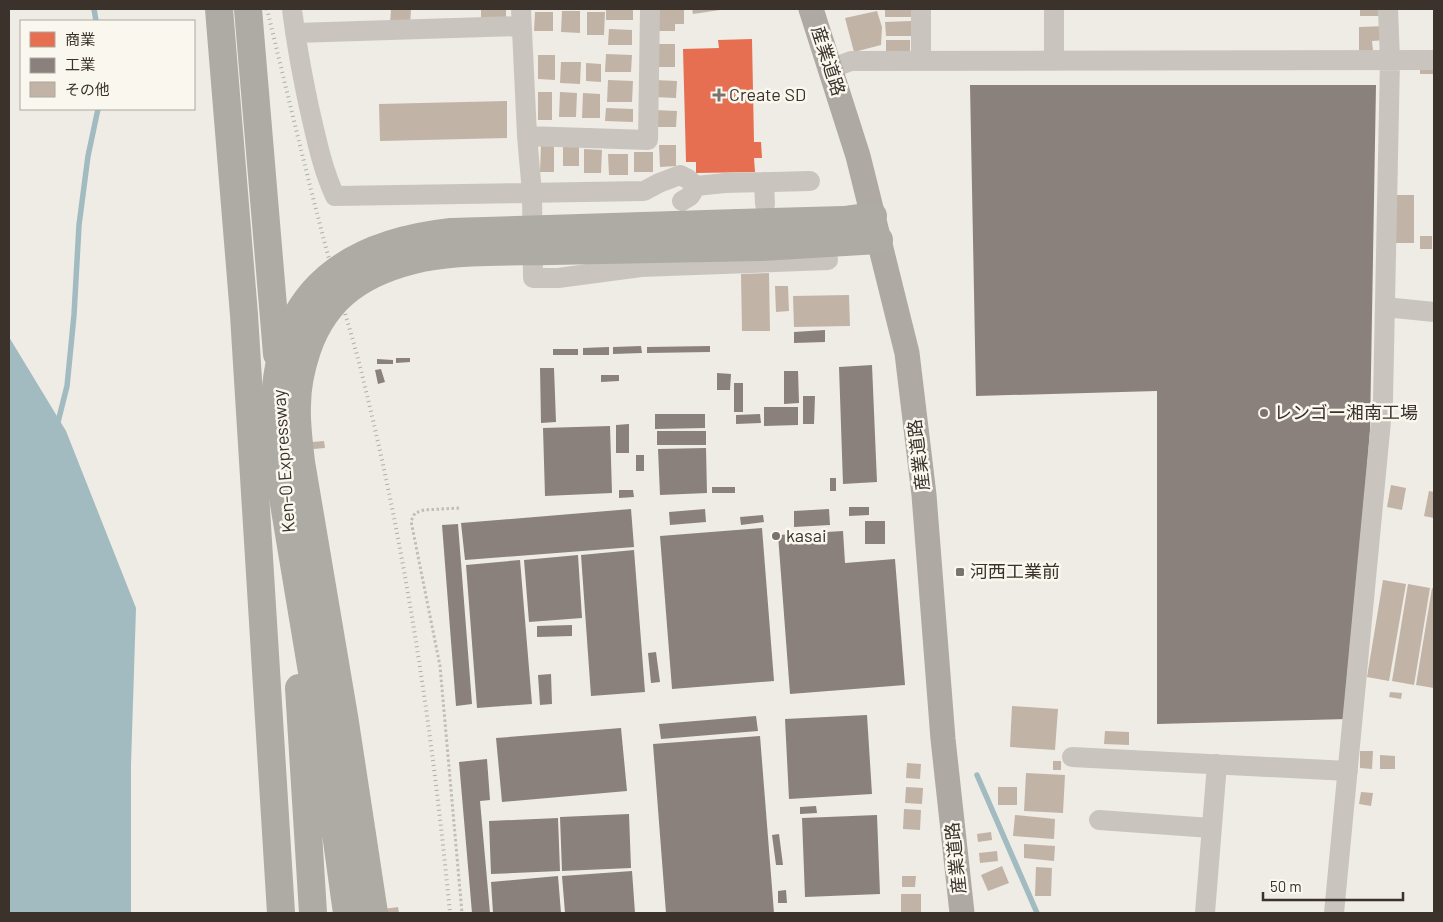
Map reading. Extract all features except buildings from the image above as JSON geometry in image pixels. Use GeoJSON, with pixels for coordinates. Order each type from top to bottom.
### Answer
{"type":"FeatureCollection","features":[{"type":"Feature","properties":{"kind":"highway","name":"Ken-O Expressway"},"geometry":{"type":"LineString","coordinates":[[219,9],[244,315],[281,913]]}},
{"type":"Feature","properties":{"kind":"highway","name":"Ken-O Expressway"},"geometry":{"type":"LineString","coordinates":[[248,9],[274,315],[314,913]]}},
{"type":"Feature","properties":{"kind":"highway"},"geometry":{"type":"LineString","coordinates":[[347,913],[320,723],[280,476],[275,430],[276,384],[280,362],[292,325],[302,306],[327,278],[352,260],[375,249],[423,235],[451,232],[844,220],[876,228]]}},
{"type":"Feature","properties":{"kind":"highway"},"geometry":{"type":"LineString","coordinates":[[374,913],[298,433],[297,404],[299,379],[312,337],[334,301],[351,286],[371,274],[395,265],[423,258],[474,253],[760,247],[876,228]]}},
{"type":"Feature","properties":{"kind":"highway"},"geometry":{"type":"LineString","coordinates":[[252,436],[251,533],[262,802],[262,913]]}},
{"type":"Feature","properties":{"kind":"main road","name":"産業道路"},"geometry":{"type":"LineString","coordinates":[[811,9],[858,156],[908,353],[924,495],[943,739],[962,913]]}},
{"type":"Feature","properties":{"kind":"street"},"geometry":{"type":"LineString","coordinates":[[292,9],[313,126],[327,179],[335,196],[644,190],[680,175],[696,186],[764,182],[810,182]]}},
{"type":"Feature","properties":{"kind":"street"},"geometry":{"type":"LineString","coordinates":[[527,136],[648,140],[650,9]]}},
{"type":"Feature","properties":{"kind":"street"},"geometry":{"type":"LineString","coordinates":[[921,9],[921,61]]}},
{"type":"Feature","properties":{"kind":"street"},"geometry":{"type":"LineString","coordinates":[[1054,9],[1054,61]]}},
{"type":"Feature","properties":{"kind":"street"},"geometry":{"type":"LineString","coordinates":[[1334,913],[1383,400],[1390,60],[1388,9]]}},
{"type":"Feature","properties":{"kind":"street"},"geometry":{"type":"LineString","coordinates":[[295,33],[521,17],[532,193],[533,278],[558,278],[641,267],[828,260]]}},
{"type":"Feature","properties":{"kind":"street"},"geometry":{"type":"LineString","coordinates":[[830,69],[851,61],[1434,60]]}},
{"type":"Feature","properties":{"kind":"street"},"geometry":{"type":"LineString","coordinates":[[764,182],[765,204]]}},
{"type":"Feature","properties":{"kind":"street"},"geometry":{"type":"LineString","coordinates":[[682,201],[690,196],[696,186]]}},
{"type":"Feature","properties":{"kind":"street"},"geometry":{"type":"LineString","coordinates":[[1385,307],[1434,312]]}},
{"type":"Feature","properties":{"kind":"street"},"geometry":{"type":"LineString","coordinates":[[1072,757],[1348,771]]}},
{"type":"Feature","properties":{"kind":"street"},"geometry":{"type":"LineString","coordinates":[[1205,913],[1216,764]]}},
{"type":"Feature","properties":{"kind":"street"},"geometry":{"type":"LineString","coordinates":[[1099,820],[1212,828]]}},
{"type":"Feature","properties":{"kind":"path"},"geometry":{"type":"LineString","coordinates":[[459,508],[424,510],[415,513],[411,522],[440,666],[462,913]]}},
{"type":"Feature","properties":{"kind":"water"},"geometry":{"type":"Polygon","coordinates":[[[9,337],[66,431],[136,608],[131,765],[131,913],[9,913],[9,337]]]}},
{"type":"Feature","properties":{"kind":"waterway"},"geometry":{"type":"LineString","coordinates":[[94,9],[96,20]]}},
{"type":"Feature","properties":{"kind":"waterway"},"geometry":{"type":"LineString","coordinates":[[57,426],[67,386],[74,315],[79,225],[88,156],[98,110]]}},
{"type":"Feature","properties":{"kind":"waterway"},"geometry":{"type":"LineString","coordinates":[[977,775],[1037,913]]}},
{"type":"Feature","properties":{"kind":"railway"},"geometry":{"type":"LineString","coordinates":[[267,9],[326,248],[362,373],[381,455],[407,585],[427,716],[450,913]]}},
{"type":"Feature","properties":{"kind":"place","name":"Create SD"},"geometry":{"type":"Point","coordinates":[719,95]}},
{"type":"Feature","properties":{"kind":"place","name":"レンゴー湘南工場"},"geometry":{"type":"Point","coordinates":[1264,413]}},
{"type":"Feature","properties":{"kind":"place","name":"kasai"},"geometry":{"type":"Point","coordinates":[776,536]}},
{"type":"Feature","properties":{"kind":"place","name":"河西工業前"},"geometry":{"type":"Point","coordinates":[960,572]}}]}
